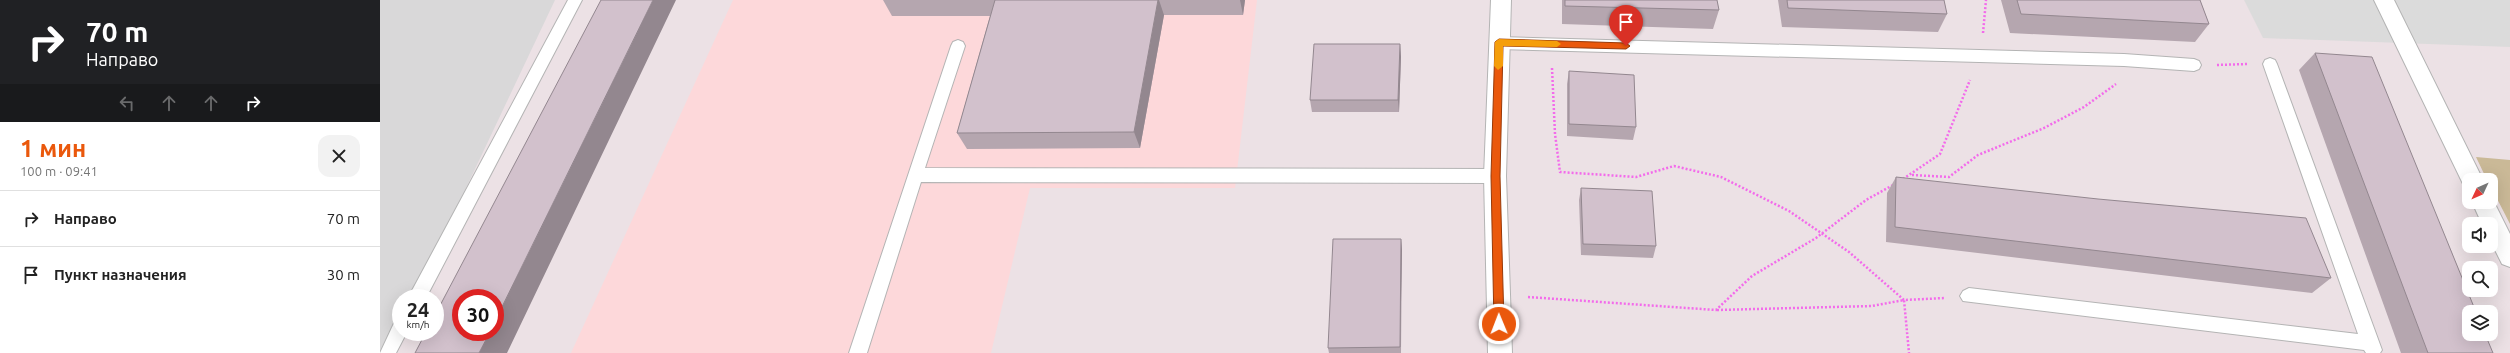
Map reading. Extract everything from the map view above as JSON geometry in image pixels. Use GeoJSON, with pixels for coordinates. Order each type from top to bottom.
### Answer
{"type":"FeatureCollection","features":[{"type":"Feature","properties":{"kind":"street"},"geometry":{"type":"LineString","coordinates":[[1500,353],[1495,176],[1501,0]]}},
{"type":"Feature","properties":{"kind":"street"},"geometry":{"type":"LineString","coordinates":[[2384,0],[2469,173]]}},
{"type":"Feature","properties":{"kind":"street"},"geometry":{"type":"LineString","coordinates":[[2486,209],[2510,257]]}},
{"type":"Feature","properties":{"kind":"lane"},"geometry":{"type":"LineString","coordinates":[[422,289],[575,0]]}},
{"type":"Feature","properties":{"kind":"lane"},"geometry":{"type":"LineString","coordinates":[[1499,42],[2124,60],[2194,65]]}},
{"type":"Feature","properties":{"kind":"lane"},"geometry":{"type":"LineString","coordinates":[[858,353],[958,46]]}},
{"type":"Feature","properties":{"kind":"lane"},"geometry":{"type":"LineString","coordinates":[[1969,296],[2372,348],[2270,64]]}},
{"type":"Feature","properties":{"kind":"lane"},"geometry":{"type":"LineString","coordinates":[[915,175],[1495,176]]}},
{"type":"Feature","properties":{"kind":"lane"},"geometry":{"type":"LineString","coordinates":[[387,353],[393,341]]}},
{"type":"Feature","properties":{"kind":"path"},"geometry":{"type":"LineString","coordinates":[[1716,310],[1752,276],[1822,234],[1866,200],[1912,175],[1940,154],[1962,96],[1981,56],[1986,0]]}},
{"type":"Feature","properties":{"kind":"path"},"geometry":{"type":"LineString","coordinates":[[1549,44],[1555,83],[1555,134],[1560,172],[1636,177],[1674,166],[1721,177],[1789,211],[1849,252],[1904,300],[1909,353]]}},
{"type":"Feature","properties":{"kind":"path"},"geometry":{"type":"LineString","coordinates":[[1912,175],[1949,177],[1978,155],[2044,128],[2084,107],[2120,81],[2124,60]]}},
{"type":"Feature","properties":{"kind":"path"},"geometry":{"type":"LineString","coordinates":[[2194,65],[2270,64]]}},
{"type":"Feature","properties":{"kind":"path"},"geometry":{"type":"LineString","coordinates":[[1498,295],[1716,310],[1872,306],[1904,300],[1969,296]]}},
{"type":"Feature","properties":{"kind":"shaded area"},"geometry":{"type":"Polygon","coordinates":[[[380,0],[555,0],[418,289],[392,289],[392,341],[394,341],[388,353],[380,353],[380,0]]]}},
{"type":"Feature","properties":{"kind":"shaded area"},"geometry":{"type":"Polygon","coordinates":[[[733,0],[1257,0],[1235,188],[1030,188],[991,353],[571,353],[733,0]]]}},
{"type":"Feature","properties":{"kind":"shaded area"},"geometry":{"type":"Polygon","coordinates":[[[2244,0],[2510,0],[2510,47],[2263,38],[2244,0]]]}},
{"type":"Feature","properties":{"kind":"shaded area"},"geometry":{"type":"Polygon","coordinates":[[[2476,157],[2510,160],[2510,224],[2498,201],[2498,173],[2484,173],[2476,157]]]}},
{"type":"Feature","properties":{"kind":"building"},"geometry":{"type":"Polygon","coordinates":[[[601,0],[653,0],[504,303],[504,289],[452,289],[452,341],[485,341],[479,353],[415,353],[421,341],[444,341],[444,298],[601,0]]]}},
{"type":"Feature","properties":{"kind":"building"},"geometry":{"type":"Polygon","coordinates":[[[995,0],[1158,0],[1134,132],[957,133],[995,0]]]}},
{"type":"Feature","properties":{"kind":"building"},"geometry":{"type":"Polygon","coordinates":[[[1565,0],[1717,0],[1719,10],[1565,6],[1565,0]]]}},
{"type":"Feature","properties":{"kind":"building"},"geometry":{"type":"Polygon","coordinates":[[[1787,0],[1944,0],[1947,14],[1788,8],[1787,0]]]}},
{"type":"Feature","properties":{"kind":"building"},"geometry":{"type":"Polygon","coordinates":[[[2017,0],[2200,0],[2209,24],[2021,14],[2017,0]]]}},
{"type":"Feature","properties":{"kind":"building"},"geometry":{"type":"Polygon","coordinates":[[[1314,44],[1400,44],[1398,100],[1310,100],[1314,44]]]}},
{"type":"Feature","properties":{"kind":"building"},"geometry":{"type":"Polygon","coordinates":[[[2315,53],[2372,57],[2462,278],[2462,297],[2470,297],[2473,305],[2462,305],[2462,341],[2488,341],[2493,353],[2428,353],[2315,53]]]}},
{"type":"Feature","properties":{"kind":"building"},"geometry":{"type":"Polygon","coordinates":[[[1569,71],[1634,75],[1636,127],[1569,124],[1569,71]]]}},
{"type":"Feature","properties":{"kind":"building"},"geometry":{"type":"Polygon","coordinates":[[[1896,177],[2098,199],[2306,218],[2331,278],[1895,227],[1896,177]]]}},
{"type":"Feature","properties":{"kind":"building"},"geometry":{"type":"Polygon","coordinates":[[[1581,188],[1652,191],[1656,246],[1583,244],[1581,188]]]}},
{"type":"Feature","properties":{"kind":"building"},"geometry":{"type":"Polygon","coordinates":[[[1333,239],[1401,239],[1400,347],[1328,348],[1333,239]]]}},
{"type":"Feature","properties":{"kind":"slow traffic"},"geometry":{"type":"LineString","coordinates":[[1498,66],[1499,42],[1557,44]]}},
{"type":"Feature","properties":{"kind":"route"},"geometry":{"type":"LineString","coordinates":[[1499,324],[1495,176],[1499,42],[1626,46]]}}]}
